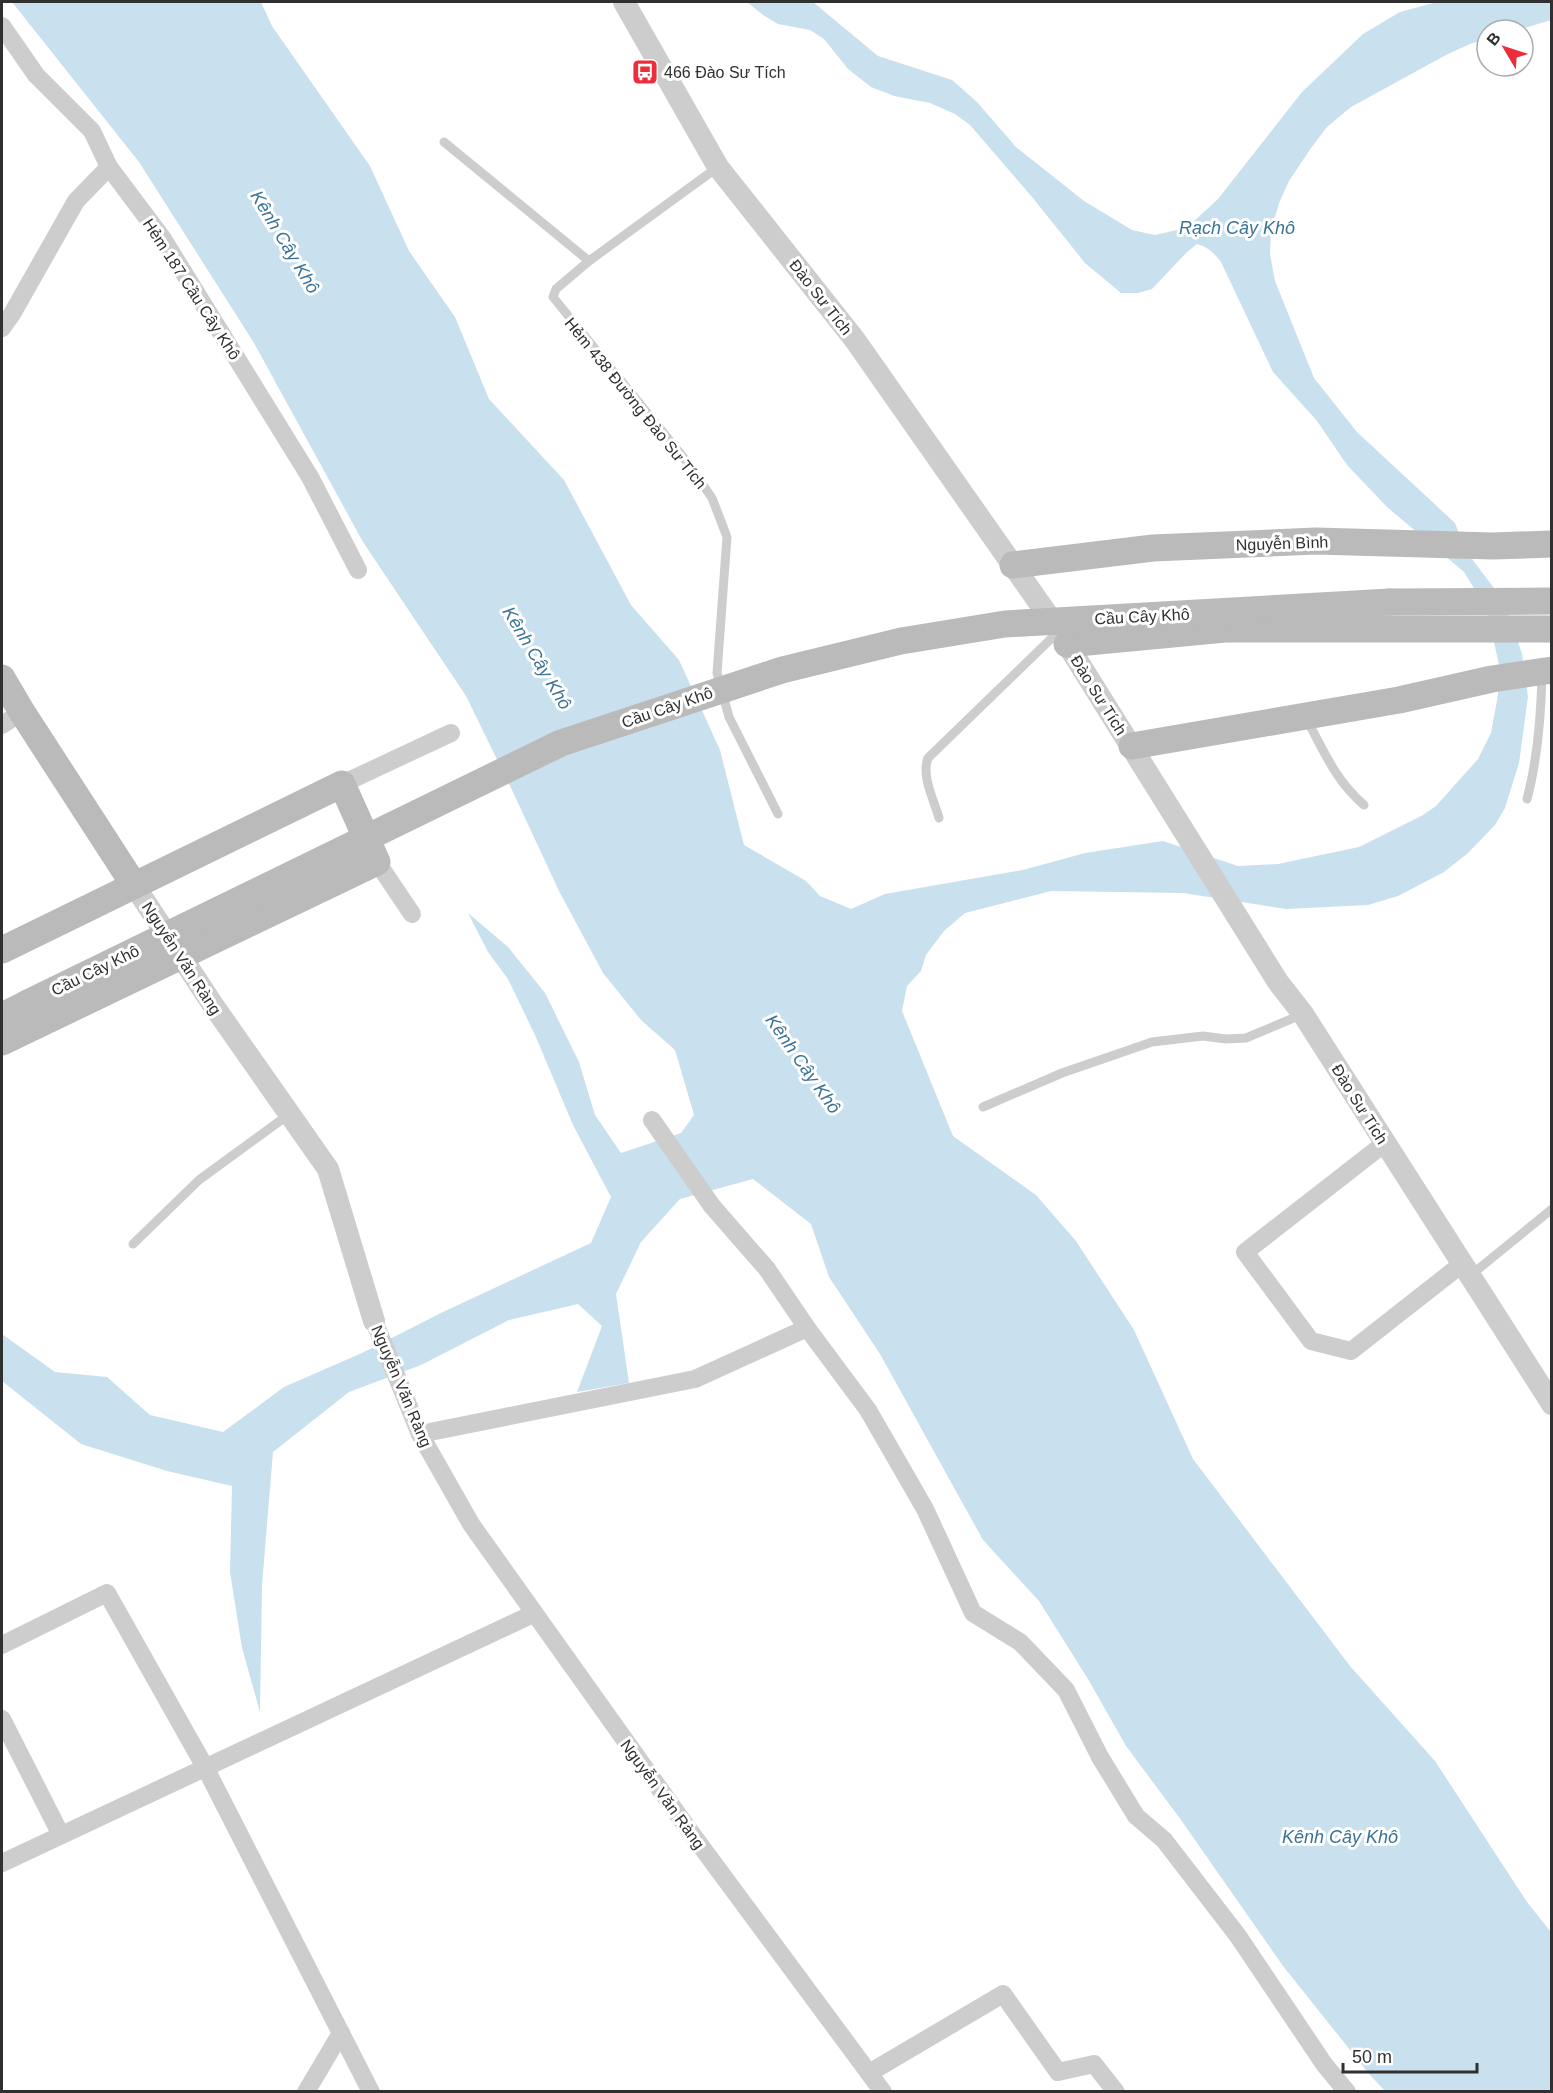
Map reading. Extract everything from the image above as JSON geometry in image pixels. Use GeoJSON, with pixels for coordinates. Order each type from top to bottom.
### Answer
{"type":"FeatureCollection","features":[{"type":"Feature","properties":{"kind":"main road","name":"Nguyễn Bình"},"geometry":{"type":"LineString","coordinates":[[1013,565],[1153,548],[1292,542],[1493,546],[1551,544]]}},
{"type":"Feature","properties":{"kind":"main road","name":"Cầu Cây Khô"},"geometry":{"type":"LineString","coordinates":[[2,1016],[561,743],[782,670],[901,641],[1005,624],[1390,603],[1551,601]]}},
{"type":"Feature","properties":{"kind":"main road"},"geometry":{"type":"LineString","coordinates":[[1063,637],[1225,628],[1551,628]]}},
{"type":"Feature","properties":{"kind":"main road"},"geometry":{"type":"LineString","coordinates":[[1132,746],[1399,700],[1492,679],[1541,672]]}},
{"type":"Feature","properties":{"kind":"main road","name":"Nguyễn Văn Ràng"},"geometry":{"type":"LineString","coordinates":[[2,678],[12,719],[134,885]]}},
{"type":"Feature","properties":{"kind":"main road"},"geometry":{"type":"LineString","coordinates":[[2,950],[342,784],[377,862],[2,1042]]}},
{"type":"Feature","properties":{"kind":"street","name":"Đào Sư Tích"},"geometry":{"type":"LineString","coordinates":[[629,4],[718,167],[855,340],[1063,637],[1278,982],[1303,1014],[1551,1404]]}},
{"type":"Feature","properties":{"kind":"street","name":"Hẻm 187 Cầu Cây Khô"},"geometry":{"type":"LineString","coordinates":[[2,26],[36,75],[92,131],[109,167],[163,239],[310,477],[357,570]]}},
{"type":"Feature","properties":{"kind":"street"},"geometry":{"type":"LineString","coordinates":[[2,328],[76,201],[109,167]]}},
{"type":"Feature","properties":{"kind":"street"},"geometry":{"type":"LineString","coordinates":[[342,784],[451,733]]}},
{"type":"Feature","properties":{"kind":"street"},"geometry":{"type":"LineString","coordinates":[[377,862],[412,914]]}},
{"type":"Feature","properties":{"kind":"street","name":"Nguyễn Văn Ràng"},"geometry":{"type":"LineString","coordinates":[[134,885],[288,1115],[328,1170],[374,1321],[403,1395],[420,1434],[471,1524],[689,1830],[883,2091]]}},
{"type":"Feature","properties":{"kind":"street"},"geometry":{"type":"LineString","coordinates":[[652,1120],[712,1206],[767,1269],[807,1328],[868,1410],[925,1509],[974,1613],[1020,1642],[1066,1690],[1100,1757],[1136,1816],[1164,1840],[1238,1936],[1324,2064],[1347,2091]]}},
{"type":"Feature","properties":{"kind":"street"},"geometry":{"type":"LineString","coordinates":[[1384,1143],[1245,1252],[1311,1341],[1351,1351],[1466,1270]]}},
{"type":"Feature","properties":{"kind":"street"},"geometry":{"type":"LineString","coordinates":[[420,1434],[695,1379],[807,1328]]}},
{"type":"Feature","properties":{"kind":"street"},"geometry":{"type":"LineString","coordinates":[[2,1645],[107,1593],[205,1767],[371,2091]]}},
{"type":"Feature","properties":{"kind":"street"},"geometry":{"type":"LineString","coordinates":[[2,1863],[533,1614]]}},
{"type":"Feature","properties":{"kind":"street"},"geometry":{"type":"LineString","coordinates":[[2,1719],[61,1835]]}},
{"type":"Feature","properties":{"kind":"street"},"geometry":{"type":"LineString","coordinates":[[869,2073],[1003,1994],[1058,2072],[1094,2064],[1116,2091]]}},
{"type":"Feature","properties":{"kind":"street"},"geometry":{"type":"LineString","coordinates":[[306,2091],[341,2033]]}},
{"type":"Feature","properties":{"kind":"lane"},"geometry":{"type":"LineString","coordinates":[[444,142],[589,261]]}},
{"type":"Feature","properties":{"kind":"lane","name":"Hẻm 438 Đường Đào Sư Tích"},"geometry":{"type":"LineString","coordinates":[[718,167],[589,261],[556,289],[553,297],[684,458],[712,498],[727,537],[717,673],[729,717],[778,814]]}},
{"type":"Feature","properties":{"kind":"lane"},"geometry":{"type":"LineString","coordinates":[[939,818],[926,775],[925,766],[928,758],[1063,637]]}},
{"type":"Feature","properties":{"kind":"lane"},"geometry":{"type":"LineString","coordinates":[[1527,799],[1539,740],[1541,672]]}},
{"type":"Feature","properties":{"kind":"lane"},"geometry":{"type":"LineString","coordinates":[[1305,716],[1338,777],[1348,791],[1364,805]]}},
{"type":"Feature","properties":{"kind":"lane"},"geometry":{"type":"LineString","coordinates":[[983,1107],[1062,1073],[1152,1041],[1203,1036],[1226,1039],[1246,1038],[1303,1014]]}},
{"type":"Feature","properties":{"kind":"lane"},"geometry":{"type":"LineString","coordinates":[[133,1244],[216,1166],[288,1115]]}},
{"type":"Feature","properties":{"kind":"lane"},"geometry":{"type":"LineString","coordinates":[[1466,1270],[1551,1209]]}},
{"type":"Feature","properties":{"kind":"water","name":"Kênh Cây Khô"},"geometry":{"type":"Polygon","coordinates":[[[12,2],[261,2],[272,26],[370,166],[409,251],[455,317],[489,399],[564,480],[631,605],[679,660],[720,750],[744,845],[806,881],[820,896],[851,909],[885,894],[1023,870],[1085,853],[1163,841],[1238,866],[1278,864],[1359,847],[1423,815],[1436,806],[1478,759],[1491,733],[1498,695],[1499,665],[1489,619],[1483,603],[1464,572],[1387,507],[1347,465],[1317,421],[1273,372],[1221,262],[1213,253],[1197,244],[1152,289],[1138,293],[1121,293],[1085,263],[970,125],[955,114],[930,103],[894,96],[871,87],[848,69],[824,39],[810,30],[778,24],[747,2],[813,2],[878,56],[952,80],[977,102],[1016,147],[1084,201],[1132,230],[1155,235],[1177,230],[1193,222],[1218,199],[1302,92],[1363,34],[1400,12],[1437,2],[1551,2],[1551,20],[1535,25],[1535,18],[1475,18],[1475,43],[1446,55],[1351,107],[1327,127],[1289,181],[1279,203],[1271,231],[1270,254],[1275,281],[1314,378],[1357,432],[1455,523],[1466,551],[1497,592],[1511,620],[1522,654],[1528,697],[1519,763],[1505,808],[1495,825],[1468,853],[1444,872],[1398,896],[1368,905],[1286,909],[1183,893],[1051,891],[965,913],[944,931],[926,955],[921,971],[907,986],[902,1011],[953,1136],[1036,1195],[1076,1241],[1134,1330],[1193,1459],[1350,1666],[1435,1761],[1527,1902],[1551,1932],[1551,2091],[1385,2091],[1370,2075],[1283,1966],[1126,1746],[1088,1679],[1039,1601],[983,1540],[880,1354],[829,1277],[811,1224],[753,1179],[680,1199],[641,1242],[616,1294],[629,1383],[577,1392],[602,1326],[578,1304],[509,1320],[421,1365],[349,1392],[273,1452],[262,1585],[260,1712],[242,1648],[230,1572],[232,1486],[167,1471],[81,1444],[2,1381],[2,1334],[55,1372],[107,1377],[150,1415],[223,1432],[284,1387],[362,1353],[443,1312],[591,1243],[611,1197],[573,1125],[535,1035],[508,979],[488,952],[468,913],[508,947],[545,993],[579,1062],[595,1115],[621,1153],[681,1133],[694,1115],[675,1050],[641,1020],[603,973],[559,891],[466,696],[363,542],[254,343],[139,162],[12,2]]]}},
{"type":"Feature","properties":{"kind":"place","name":"466 Đào Sư Tích"},"geometry":{"type":"Point","coordinates":[645,72]}},
{"type":"Feature","properties":{"kind":"water label","name":"Rạch Cây Khô"},"geometry":{"type":"Point","coordinates":[1237,228]}}]}
